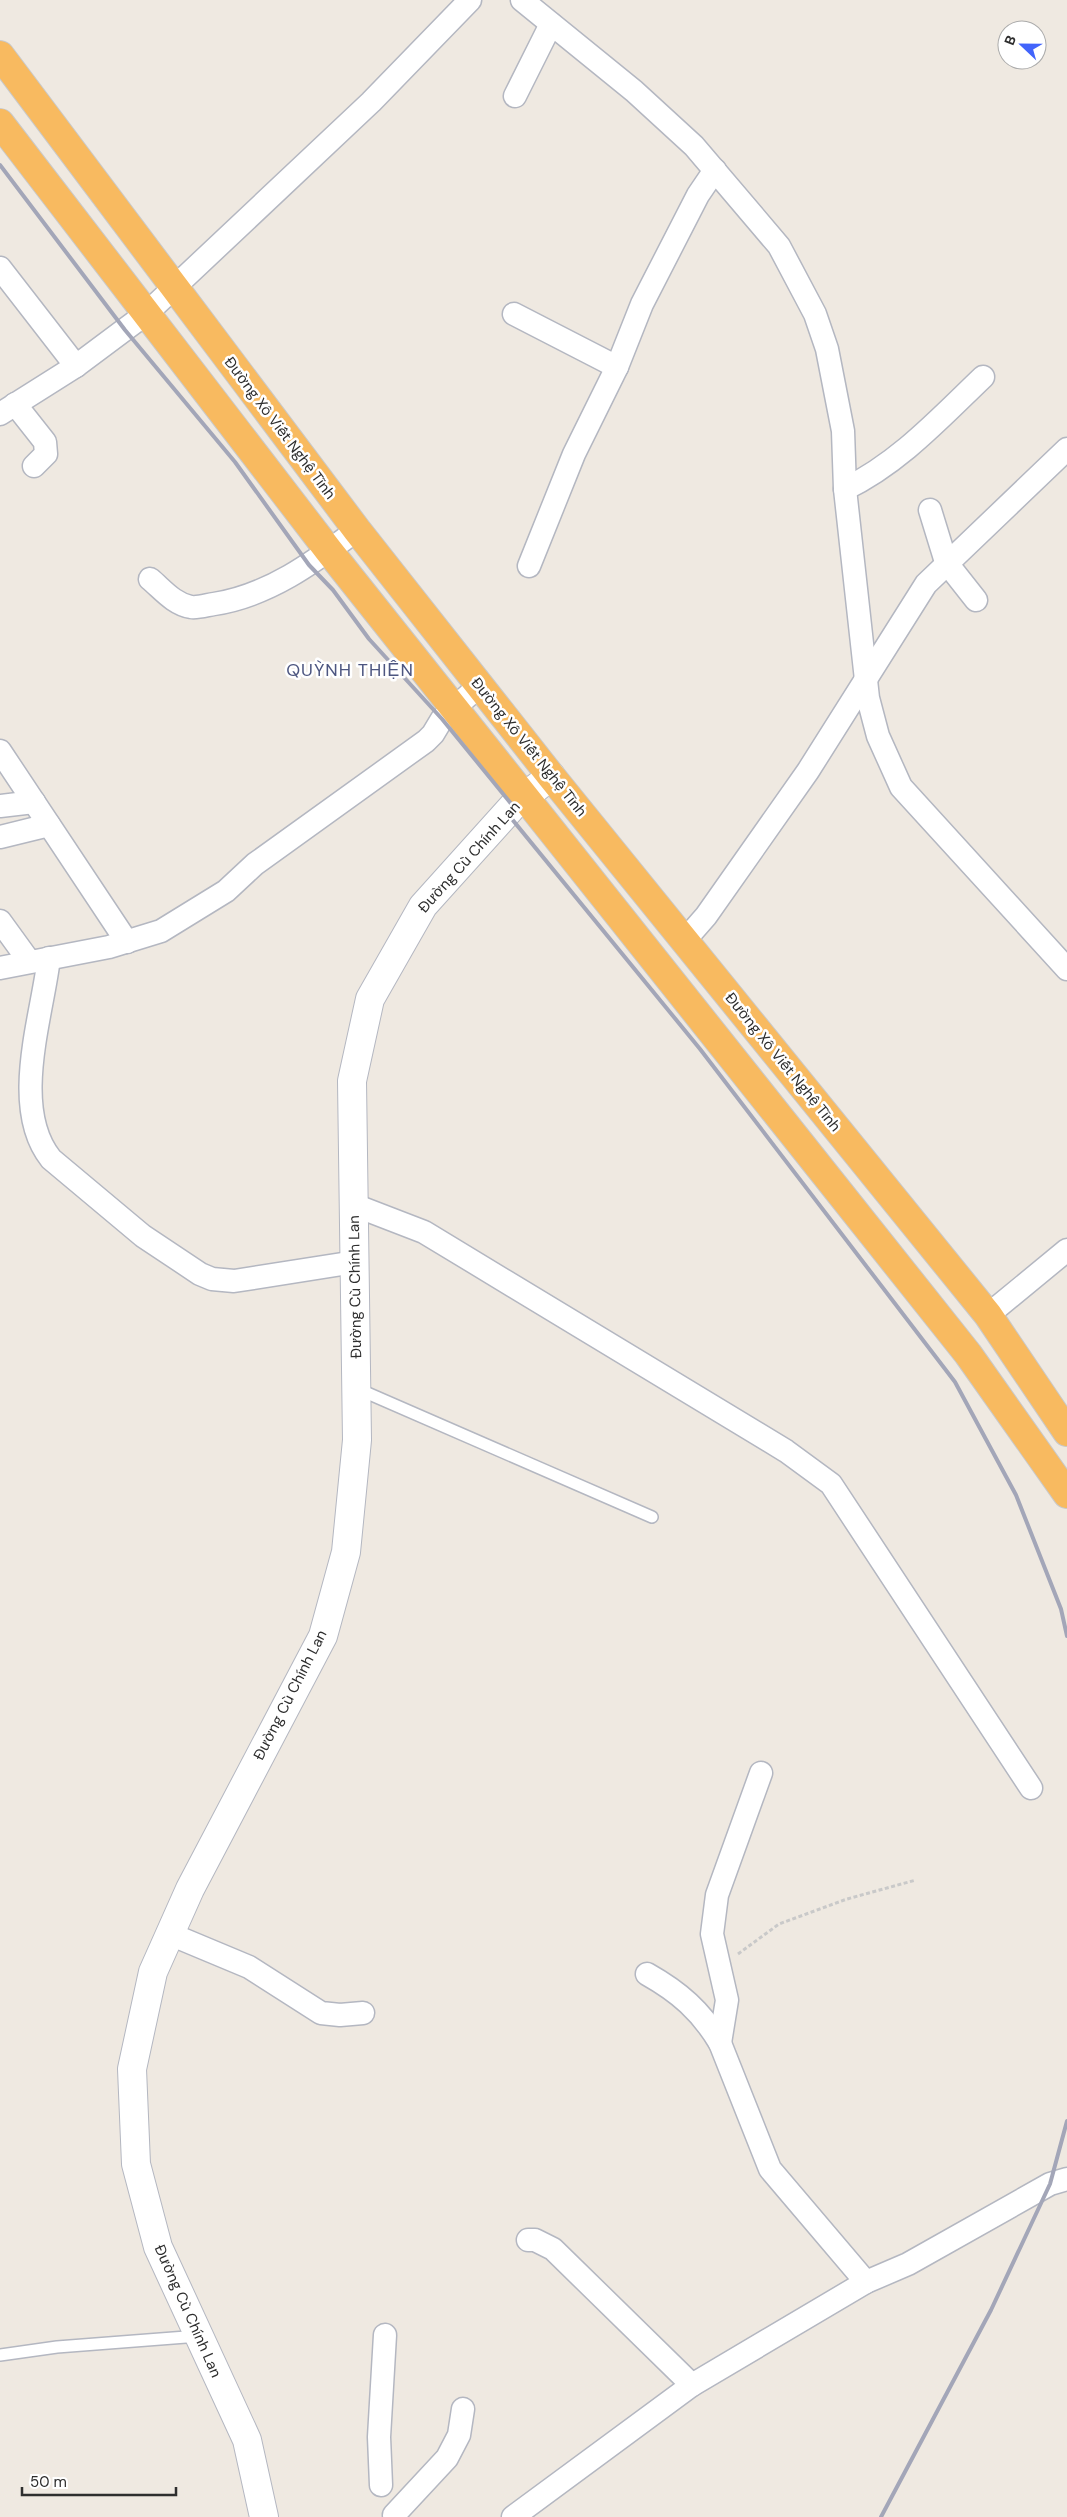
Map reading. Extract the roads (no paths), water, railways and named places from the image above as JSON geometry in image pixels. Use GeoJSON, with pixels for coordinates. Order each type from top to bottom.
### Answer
{"type":"FeatureCollection","features":[{"type":"Feature","properties":{"kind":"highway","name":"Đường Xô Viết Nghệ Tĩnh"},"geometry":{"type":"LineString","coordinates":[[0,55],[176,286],[356,530],[551,776],[988,1315],[1067,1432]]}},
{"type":"Feature","properties":{"kind":"highway"},"geometry":{"type":"LineString","coordinates":[[0,122],[329,551],[968,1354],[1067,1494]]}},
{"type":"Feature","properties":{"kind":"street"},"geometry":{"type":"LineString","coordinates":[[34,466],[46,454],[45,442],[8,409],[76,366],[147,313],[371,102],[470,0]]}},
{"type":"Feature","properties":{"kind":"street"},"geometry":{"type":"LineString","coordinates":[[522,0],[634,92],[694,146],[779,246],[815,314],[827,349],[843,431],[845,489],[868,698],[878,736],[901,788],[1067,969]]}},
{"type":"Feature","properties":{"kind":"street"},"geometry":{"type":"LineString","coordinates":[[514,96],[551,24]]}},
{"type":"Feature","properties":{"kind":"street"},"geometry":{"type":"LineString","coordinates":[[529,566],[574,454],[617,367],[657,272],[698,195],[715,170]]}},
{"type":"Feature","properties":{"kind":"street"},"geometry":{"type":"LineString","coordinates":[[0,268],[76,366]]}},
{"type":"Feature","properties":{"kind":"street"},"geometry":{"type":"LineString","coordinates":[[514,314],[617,367]]}},
{"type":"Feature","properties":{"kind":"street"},"geometry":{"type":"LineString","coordinates":[[845,489],[870,477],[906,449],[983,377]]}},
{"type":"Feature","properties":{"kind":"street"},"geometry":{"type":"LineString","coordinates":[[685,940],[706,916],[808,772],[926,584],[946,562],[1067,449]]}},
{"type":"Feature","properties":{"kind":"street"},"geometry":{"type":"LineString","coordinates":[[930,510],[946,562],[976,600]]}},
{"type":"Feature","properties":{"kind":"street"},"geometry":{"type":"LineString","coordinates":[[150,579],[173,600],[193,608],[224,603],[265,589],[310,565],[356,530]]}},
{"type":"Feature","properties":{"kind":"street"},"geometry":{"type":"LineString","coordinates":[[0,968],[127,942],[161,931],[226,891],[263,859],[426,741],[453,708],[480,685]]}},
{"type":"Feature","properties":{"kind":"street"},"geometry":{"type":"LineString","coordinates":[[0,752],[127,942]]}},
{"type":"Feature","properties":{"kind":"street","name":"Đường Cù Chính Lan"},"geometry":{"type":"LineString","coordinates":[[264,2517],[247,2440],[158,2247],[136,2164],[132,2069],[153,1972],[190,1889],[322,1636],[346,1552],[357,1440],[352,1082],[370,999],[423,906],[513,806],[551,776]]}},
{"type":"Feature","properties":{"kind":"street"},"geometry":{"type":"LineString","coordinates":[[0,806],[34,802]]}},
{"type":"Feature","properties":{"kind":"street"},"geometry":{"type":"LineString","coordinates":[[0,837],[49,825]]}},
{"type":"Feature","properties":{"kind":"street"},"geometry":{"type":"LineString","coordinates":[[0,921],[39,960],[44,998],[35,1037],[31,1100],[41,1147],[51,1159],[143,1236],[200,1274],[212,1279],[234,1281],[355,1262]]}},
{"type":"Feature","properties":{"kind":"street"},"geometry":{"type":"LineString","coordinates":[[354,1205],[424,1232],[786,1451],[831,1484],[1032,1788]]}},
{"type":"Feature","properties":{"kind":"street"},"geometry":{"type":"LineString","coordinates":[[988,1315],[1067,1250]]}},
{"type":"Feature","properties":{"kind":"street"},"geometry":{"type":"LineString","coordinates":[[720,2043],[727,2000],[718,1969],[712,1934],[716,1895],[761,1773]]}},
{"type":"Feature","properties":{"kind":"street"},"geometry":{"type":"LineString","coordinates":[[170,1934],[249,1967],[321,2013],[340,2015],[363,2013]]}},
{"type":"Feature","properties":{"kind":"street"},"geometry":{"type":"LineString","coordinates":[[647,1974],[676,1991],[711,2028],[720,2043],[773,2174],[866,2282]]}},
{"type":"Feature","properties":{"kind":"street"},"geometry":{"type":"LineString","coordinates":[[513,2517],[692,2385],[866,2282],[908,2264],[1050,2184],[1067,2179]]}},
{"type":"Feature","properties":{"kind":"street"},"geometry":{"type":"LineString","coordinates":[[528,2240],[535,2240],[553,2249],[692,2385]]}},
{"type":"Feature","properties":{"kind":"street"},"geometry":{"type":"LineString","coordinates":[[381,2485],[379,2437],[385,2336]]}},
{"type":"Feature","properties":{"kind":"street"},"geometry":{"type":"LineString","coordinates":[[363,2454],[368,2458],[395,2516],[447,2458],[459,2435],[463,2409]]}},
{"type":"Feature","properties":{"kind":"lane"},"geometry":{"type":"LineString","coordinates":[[357,1388],[652,1517]]}},
{"type":"Feature","properties":{"kind":"lane"},"geometry":{"type":"LineString","coordinates":[[0,2355],[57,2347],[199,2336]]}},
{"type":"Feature","properties":{"kind":"railway"},"geometry":{"type":"LineString","coordinates":[[0,165],[125,330],[235,462],[309,565],[333,590],[369,639],[442,719],[513,806],[507,813],[700,1049],[955,1382],[1016,1495],[1061,1609],[1067,1636]]}},
{"type":"Feature","properties":{"kind":"railway"},"geometry":{"type":"LineString","coordinates":[[881,2517],[991,2310],[1050,2184],[1067,2121]]}},
{"type":"Feature","properties":{"kind":"district","name":"QUỲNH THIỆN"},"geometry":{"type":"Point","coordinates":[350,670]}}]}
